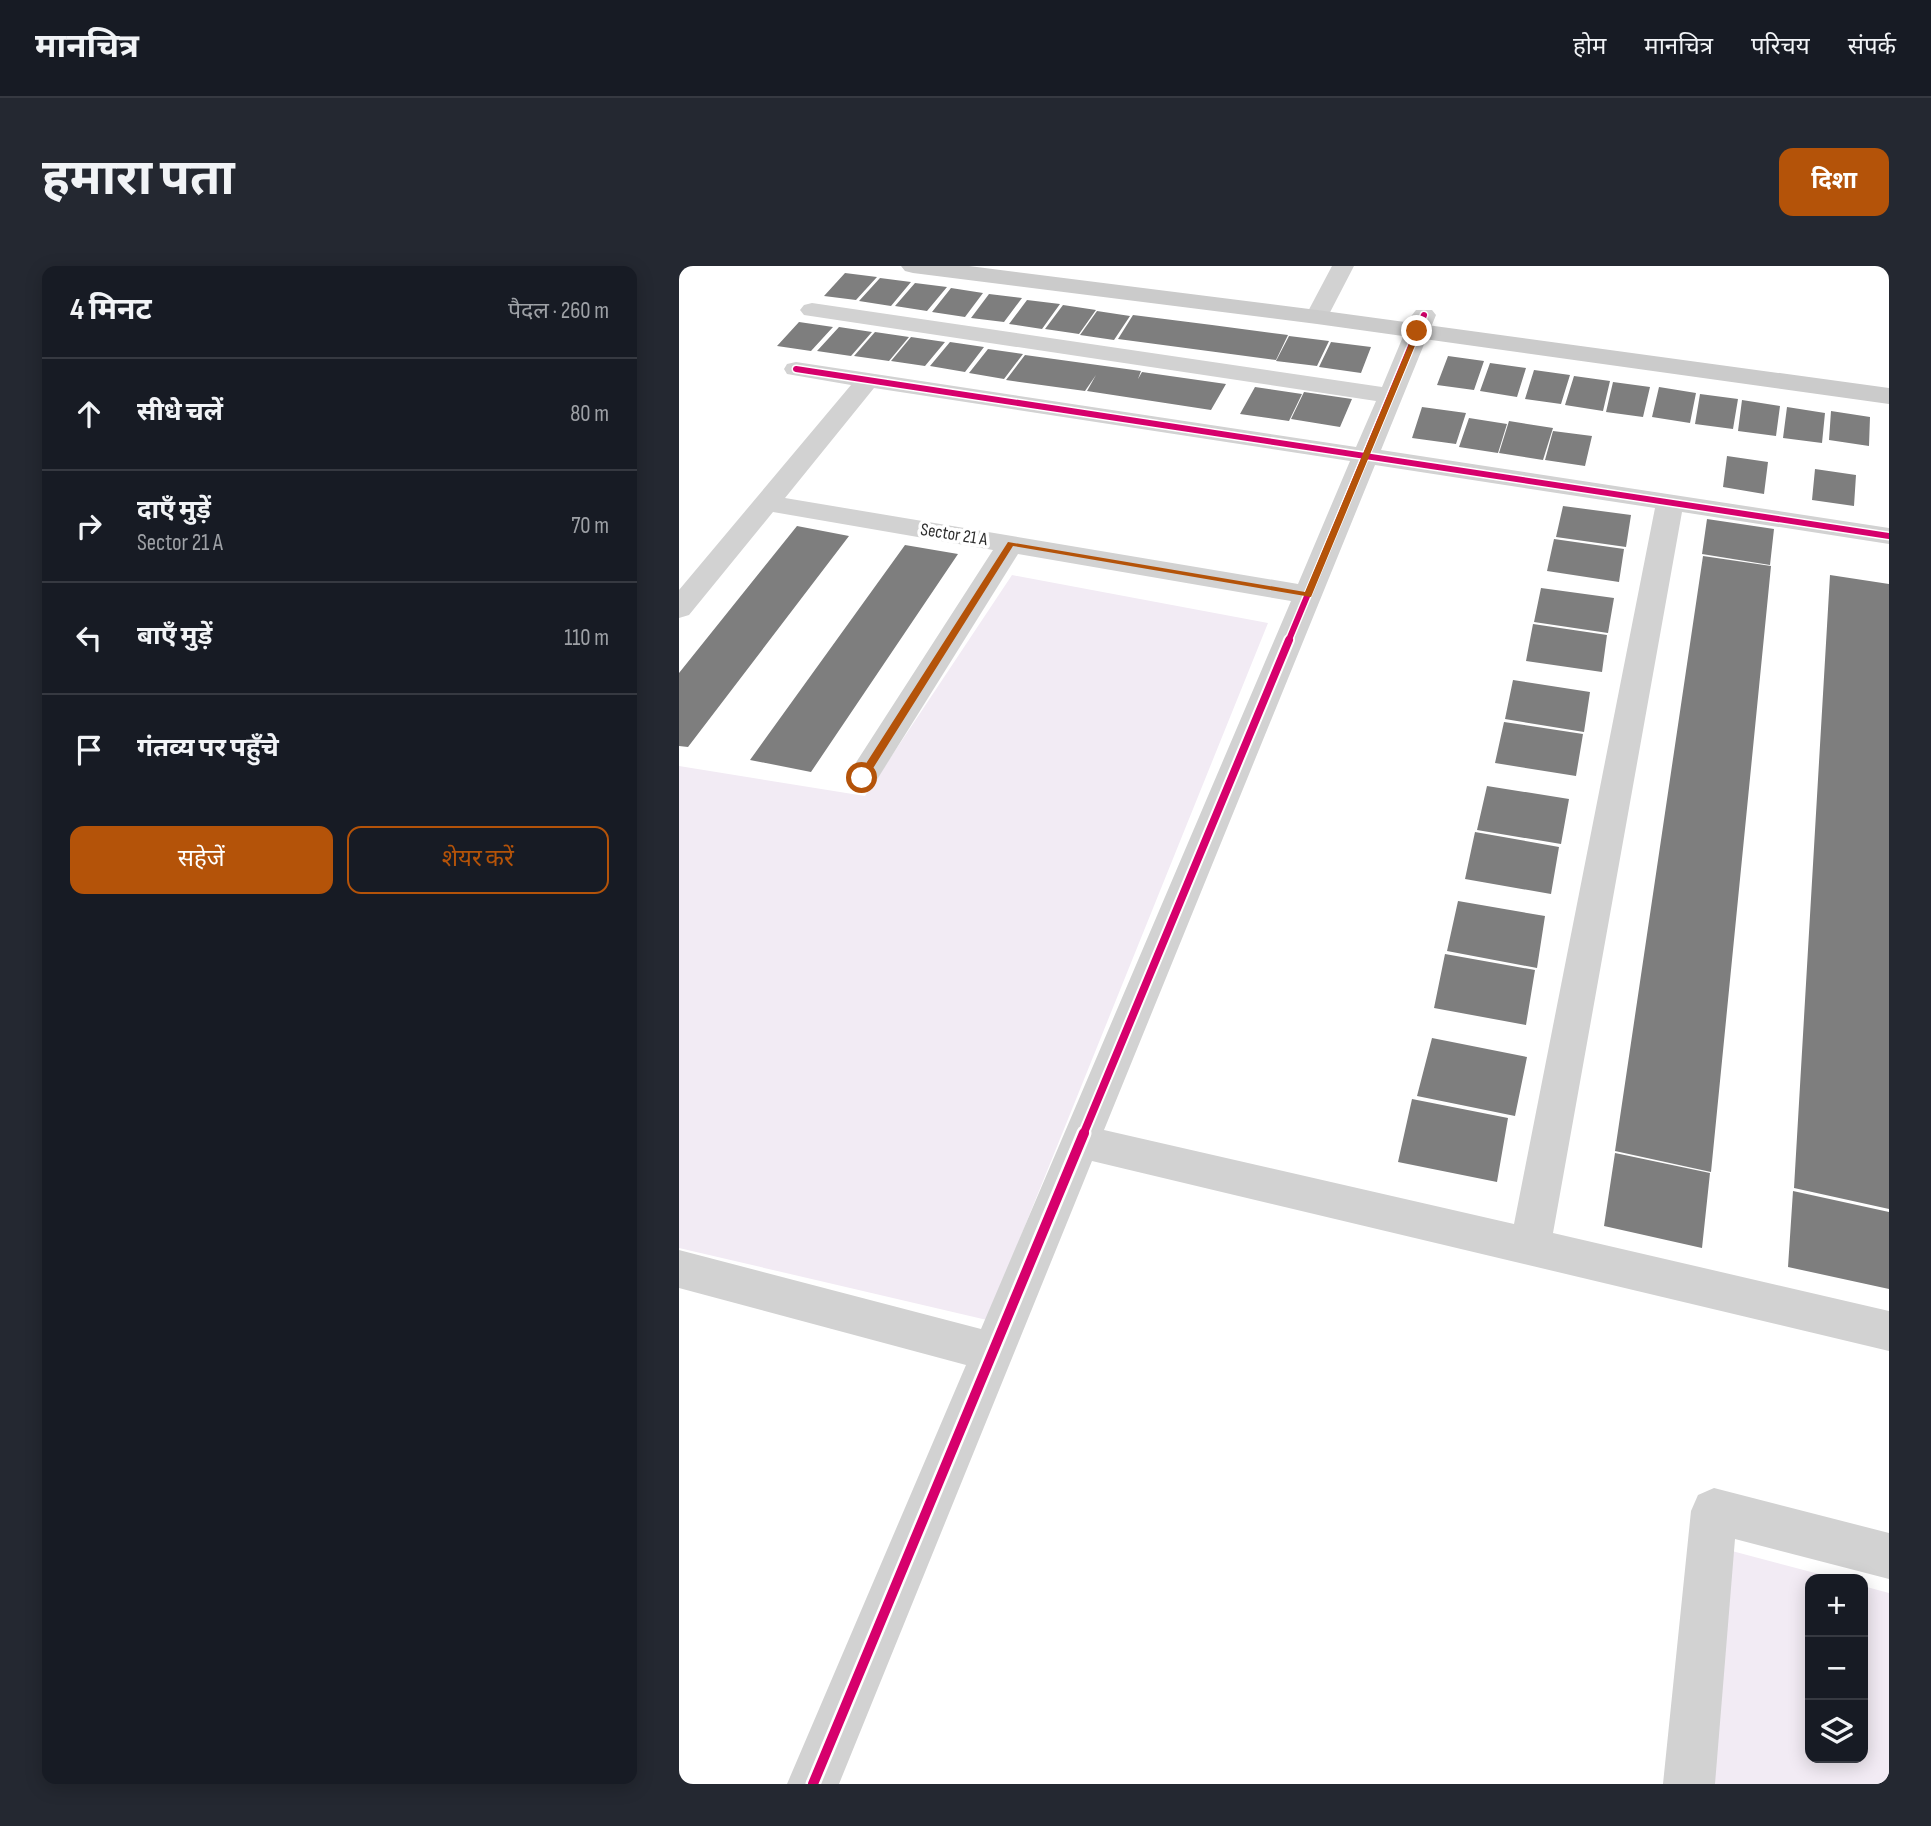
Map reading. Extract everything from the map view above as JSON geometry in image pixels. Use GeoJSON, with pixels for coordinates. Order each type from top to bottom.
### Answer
{"type":"FeatureCollection","features":[{"type":"Feature","properties":{"kind":"street"},"geometry":{"type":"LineString","coordinates":[[913,266],[1321,309]]}},
{"type":"Feature","properties":{"kind":"street"},"geometry":{"type":"LineString","coordinates":[[1061,266],[1321,309],[1889,396]]}},
{"type":"Feature","properties":{"kind":"street"},"geometry":{"type":"LineString","coordinates":[[1321,309],[1343,266]]}},
{"type":"Feature","properties":{"kind":"street"},"geometry":{"type":"LineString","coordinates":[[812,310],[1391,396]]}},
{"type":"Feature","properties":{"kind":"street"},"geometry":{"type":"LineString","coordinates":[[1421,323],[1889,377]]}},
{"type":"Feature","properties":{"kind":"street"},"geometry":{"type":"LineString","coordinates":[[813,1784],[1421,323]]}},
{"type":"Feature","properties":{"kind":"street"},"geometry":{"type":"LineString","coordinates":[[796,369],[1889,536]]}},
{"type":"Feature","properties":{"kind":"street"},"geometry":{"type":"LineString","coordinates":[[679,609],[867,380]]}},
{"type":"Feature","properties":{"kind":"street"},"geometry":{"type":"LineString","coordinates":[[1530,1247],[1670,502]]}},
{"type":"Feature","properties":{"kind":"street","name":"Sector 21 A"},"geometry":{"type":"LineString","coordinates":[[766,503],[1308,595]]}},
{"type":"Feature","properties":{"kind":"street"},"geometry":{"type":"LineString","coordinates":[[862,778],[1011,543]]}},
{"type":"Feature","properties":{"kind":"street"},"geometry":{"type":"LineString","coordinates":[[1080,1141],[1889,1331]]}},
{"type":"Feature","properties":{"kind":"street"},"geometry":{"type":"LineString","coordinates":[[679,1269],[993,1352]]}},
{"type":"Feature","properties":{"kind":"street"},"geometry":{"type":"LineString","coordinates":[[1689,1784],[1714,1511],[1889,1556]]}},
{"type":"Feature","properties":{"kind":"shaded area"},"geometry":{"type":"Polygon","coordinates":[[[1012,575],[1268,623],[987,1320],[679,1248],[679,766],[865,796],[1012,575]]]}},
{"type":"Feature","properties":{"kind":"shaded area"},"geometry":{"type":"Polygon","coordinates":[[[1732,1551],[1819,1574],[1805,1574],[1805,1763],[1868,1763],[1868,1587],[1889,1593],[1889,1784],[1712,1784],[1732,1551]]]}},
{"type":"Feature","properties":{"kind":"building"},"geometry":{"type":"Polygon","coordinates":[[[845,273],[877,277],[856,300],[824,296],[845,273]]]}},
{"type":"Feature","properties":{"kind":"building"},"geometry":{"type":"Polygon","coordinates":[[[880,278],[911,282],[891,306],[859,301],[880,278]]]}},
{"type":"Feature","properties":{"kind":"building"},"geometry":{"type":"Polygon","coordinates":[[[915,283],[947,287],[927,311],[895,306],[915,283]]]}},
{"type":"Feature","properties":{"kind":"building"},"geometry":{"type":"Polygon","coordinates":[[[951,288],[983,293],[965,317],[932,312],[951,288]]]}},
{"type":"Feature","properties":{"kind":"building"},"geometry":{"type":"Polygon","coordinates":[[[989,294],[1022,298],[1004,322],[971,318],[989,294]]]}},
{"type":"Feature","properties":{"kind":"building"},"geometry":{"type":"Polygon","coordinates":[[[1027,300],[1060,304],[1042,329],[1009,324],[1027,300]]]}},
{"type":"Feature","properties":{"kind":"building"},"geometry":{"type":"Polygon","coordinates":[[[1063,305],[1096,310],[1079,334],[1045,329],[1063,305]]]}},
{"type":"Feature","properties":{"kind":"building"},"geometry":{"type":"Polygon","coordinates":[[[1097,311],[1130,316],[1114,340],[1080,335],[1097,311]]]}},
{"type":"Feature","properties":{"kind":"building"},"geometry":{"type":"Polygon","coordinates":[[[1133,315],[1288,335],[1276,360],[1118,339],[1133,315]]]}},
{"type":"Feature","properties":{"kind":"building"},"geometry":{"type":"Polygon","coordinates":[[[799,322],[833,327],[811,351],[777,346],[799,322]]]}},
{"type":"Feature","properties":{"kind":"building"},"geometry":{"type":"Polygon","coordinates":[[[839,327],[872,332],[851,356],[817,351],[839,327]]]}},
{"type":"Feature","properties":{"kind":"building"},"geometry":{"type":"Polygon","coordinates":[[[875,332],[909,337],[889,361],[854,356],[875,332]]]}},
{"type":"Feature","properties":{"kind":"building"},"geometry":{"type":"Polygon","coordinates":[[[1289,336],[1329,341],[1317,366],[1276,361],[1289,336]]]}},
{"type":"Feature","properties":{"kind":"building"},"geometry":{"type":"Polygon","coordinates":[[[911,337],[945,342],[925,366],[891,361],[911,337]]]}},
{"type":"Feature","properties":{"kind":"building"},"geometry":{"type":"Polygon","coordinates":[[[950,342],[984,347],[965,372],[930,366],[950,342]]]}},
{"type":"Feature","properties":{"kind":"building"},"geometry":{"type":"Polygon","coordinates":[[[1331,342],[1371,347],[1361,373],[1319,367],[1331,342]]]}},
{"type":"Feature","properties":{"kind":"building"},"geometry":{"type":"Polygon","coordinates":[[[988,349],[1023,354],[1004,379],[969,373],[988,349]]]}},
{"type":"Feature","properties":{"kind":"building"},"geometry":{"type":"Polygon","coordinates":[[[1025,355],[1141,371],[1138,379],[1142,372],[1226,384],[1211,410],[1087,391],[1096,375],[1085,391],[1006,380],[1025,355]]]}},
{"type":"Feature","properties":{"kind":"building"},"geometry":{"type":"Polygon","coordinates":[[[1448,356],[1484,361],[1474,390],[1437,385],[1448,356]]]}},
{"type":"Feature","properties":{"kind":"building"},"geometry":{"type":"Polygon","coordinates":[[[1490,363],[1526,368],[1517,397],[1480,391],[1490,363]]]}},
{"type":"Feature","properties":{"kind":"building"},"geometry":{"type":"Polygon","coordinates":[[[1534,370],[1570,375],[1561,404],[1525,399],[1534,370]]]}},
{"type":"Feature","properties":{"kind":"building"},"geometry":{"type":"Polygon","coordinates":[[[1574,376],[1610,381],[1603,411],[1565,405],[1574,376]]]}},
{"type":"Feature","properties":{"kind":"building"},"geometry":{"type":"Polygon","coordinates":[[[1613,382],[1650,387],[1643,417],[1606,412],[1613,382]]]}},
{"type":"Feature","properties":{"kind":"building"},"geometry":{"type":"Polygon","coordinates":[[[1255,387],[1302,394],[1289,421],[1240,414],[1255,387]]]}},
{"type":"Feature","properties":{"kind":"building"},"geometry":{"type":"Polygon","coordinates":[[[1659,387],[1696,393],[1690,423],[1652,417],[1659,387]]]}},
{"type":"Feature","properties":{"kind":"building"},"geometry":{"type":"Polygon","coordinates":[[[1304,392],[1352,399],[1340,427],[1291,419],[1304,392]]]}},
{"type":"Feature","properties":{"kind":"building"},"geometry":{"type":"Polygon","coordinates":[[[1700,394],[1738,399],[1733,429],[1695,424],[1700,394]]]}},
{"type":"Feature","properties":{"kind":"building"},"geometry":{"type":"Polygon","coordinates":[[[1742,400],[1780,406],[1776,436],[1738,431],[1742,400]]]}},
{"type":"Feature","properties":{"kind":"building"},"geometry":{"type":"Polygon","coordinates":[[[1422,407],[1466,413],[1456,444],[1412,438],[1422,407]]]}},
{"type":"Feature","properties":{"kind":"building"},"geometry":{"type":"Polygon","coordinates":[[[1787,407],[1825,413],[1822,443],[1783,438],[1787,407]]]}},
{"type":"Feature","properties":{"kind":"building"},"geometry":{"type":"Polygon","coordinates":[[[1831,411],[1870,417],[1869,446],[1829,440],[1831,411]]]}},
{"type":"Feature","properties":{"kind":"building"},"geometry":{"type":"Polygon","coordinates":[[[1469,418],[1507,424],[1498,453],[1459,447],[1469,418]]]}},
{"type":"Feature","properties":{"kind":"building"},"geometry":{"type":"Polygon","coordinates":[[[1509,421],[1553,428],[1543,460],[1499,453],[1509,421]]]}},
{"type":"Feature","properties":{"kind":"building"},"geometry":{"type":"Polygon","coordinates":[[[1553,431],[1592,436],[1585,466],[1545,460],[1553,431]]]}},
{"type":"Feature","properties":{"kind":"building"},"geometry":{"type":"Polygon","coordinates":[[[1727,456],[1768,462],[1764,494],[1723,487],[1727,456]]]}},
{"type":"Feature","properties":{"kind":"building"},"geometry":{"type":"Polygon","coordinates":[[[1815,469],[1856,475],[1854,506],[1812,500],[1815,469]]]}},
{"type":"Feature","properties":{"kind":"building"},"geometry":{"type":"Polygon","coordinates":[[[1563,506],[1631,515],[1626,547],[1556,537],[1563,506]]]}},
{"type":"Feature","properties":{"kind":"building"},"geometry":{"type":"Polygon","coordinates":[[[1707,519],[1774,529],[1770,565],[1702,554],[1707,519]]]}},
{"type":"Feature","properties":{"kind":"building"},"geometry":{"type":"Polygon","coordinates":[[[797,526],[849,536],[688,747],[679,746],[679,673],[797,526]]]}},
{"type":"Feature","properties":{"kind":"building"},"geometry":{"type":"Polygon","coordinates":[[[1554,539],[1624,549],[1619,582],[1547,571],[1554,539]]]}},
{"type":"Feature","properties":{"kind":"building"},"geometry":{"type":"Polygon","coordinates":[[[905,545],[958,554],[811,772],[750,760],[905,545]]]}},
{"type":"Feature","properties":{"kind":"building"},"geometry":{"type":"Polygon","coordinates":[[[1703,556],[1771,566],[1711,1172],[1615,1151],[1703,556]]]}},
{"type":"Feature","properties":{"kind":"building"},"geometry":{"type":"Polygon","coordinates":[[[1830,575],[1889,584],[1889,1209],[1794,1188],[1830,575]]]}},
{"type":"Feature","properties":{"kind":"building"},"geometry":{"type":"Polygon","coordinates":[[[1541,588],[1614,598],[1608,633],[1534,622],[1541,588]]]}},
{"type":"Feature","properties":{"kind":"building"},"geometry":{"type":"Polygon","coordinates":[[[1533,624],[1607,635],[1602,672],[1526,661],[1533,624]]]}},
{"type":"Feature","properties":{"kind":"building"},"geometry":{"type":"Polygon","coordinates":[[[1513,680],[1590,692],[1584,732],[1505,719],[1513,680]]]}},
{"type":"Feature","properties":{"kind":"building"},"geometry":{"type":"Polygon","coordinates":[[[1504,722],[1583,734],[1576,776],[1495,763],[1504,722]]]}},
{"type":"Feature","properties":{"kind":"building"},"geometry":{"type":"Polygon","coordinates":[[[1487,786],[1569,799],[1561,844],[1477,830],[1487,786]]]}},
{"type":"Feature","properties":{"kind":"building"},"geometry":{"type":"Polygon","coordinates":[[[1475,832],[1559,847],[1551,894],[1465,879],[1475,832]]]}},
{"type":"Feature","properties":{"kind":"building"},"geometry":{"type":"Polygon","coordinates":[[[1458,901],[1545,916],[1537,968],[1447,951],[1458,901]]]}},
{"type":"Feature","properties":{"kind":"building"},"geometry":{"type":"Polygon","coordinates":[[[1445,954],[1535,970],[1526,1025],[1434,1008],[1445,954]]]}},
{"type":"Feature","properties":{"kind":"building"},"geometry":{"type":"Polygon","coordinates":[[[1432,1038],[1527,1057],[1515,1116],[1417,1096],[1432,1038]]]}},
{"type":"Feature","properties":{"kind":"building"},"geometry":{"type":"Polygon","coordinates":[[[1412,1099],[1508,1118],[1497,1182],[1398,1162],[1412,1099]]]}},
{"type":"Feature","properties":{"kind":"building"},"geometry":{"type":"Polygon","coordinates":[[[1615,1153],[1710,1173],[1702,1248],[1604,1226],[1615,1153]]]}},
{"type":"Feature","properties":{"kind":"building"},"geometry":{"type":"Polygon","coordinates":[[[1793,1191],[1889,1212],[1889,1289],[1788,1267],[1793,1191]]]}},
{"type":"Feature","properties":{"kind":"cycle path"},"geometry":{"type":"LineString","coordinates":[[813,1784],[1424,315]]}},
{"type":"Feature","properties":{"kind":"cycle path"},"geometry":{"type":"LineString","coordinates":[[796,369],[1889,536]]}},
{"type":"Feature","properties":{"kind":"route"},"geometry":{"type":"LineString","coordinates":[[862,778],[1011,543],[1308,595],[1417,331]]}}]}
